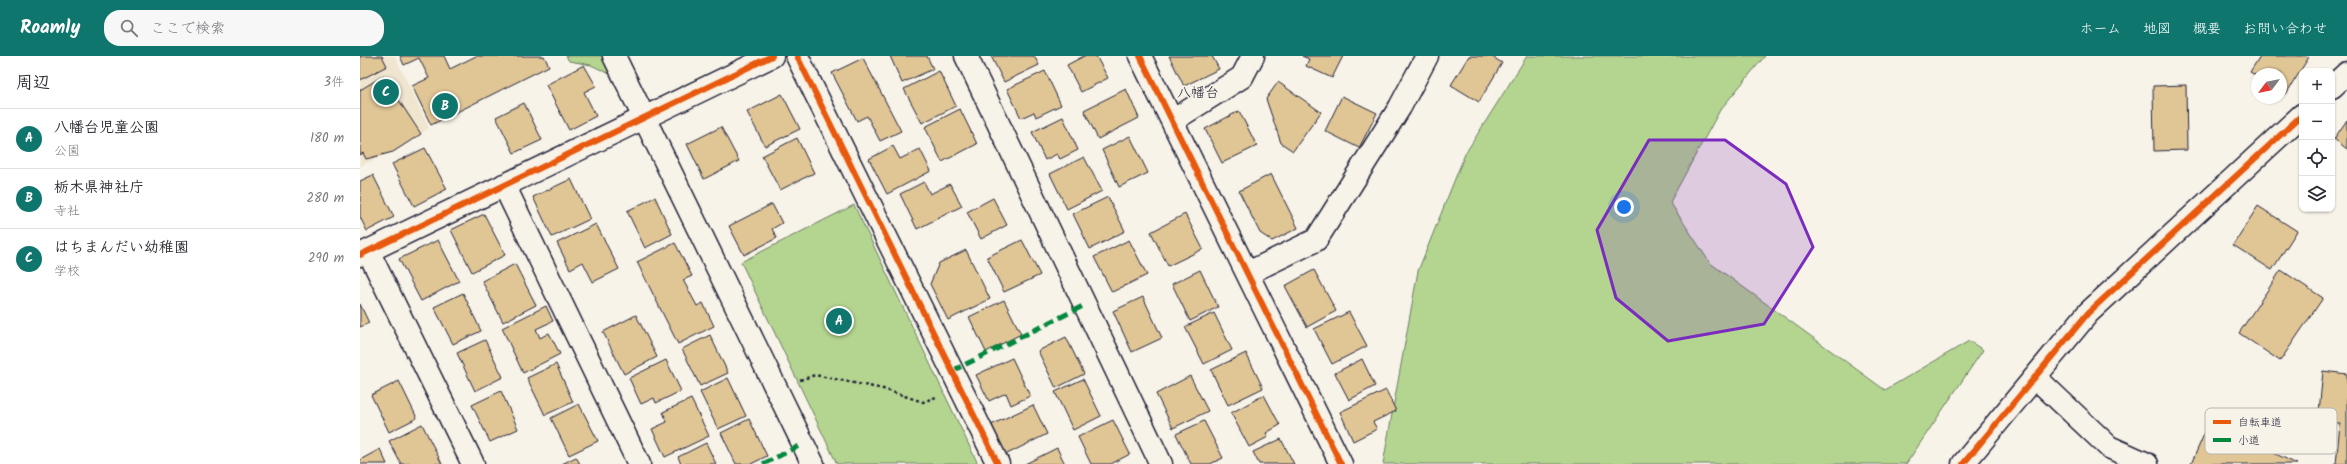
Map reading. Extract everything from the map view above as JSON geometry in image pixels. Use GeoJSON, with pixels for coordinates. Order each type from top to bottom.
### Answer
{"type":"FeatureCollection","features":[{"type":"Feature","properties":{"kind":"street"},"geometry":{"type":"LineString","coordinates":[[614,56],[813,464]]}},
{"type":"Feature","properties":{"kind":"street"},"geometry":{"type":"LineString","coordinates":[[473,464],[364,253],[772,56]]}},
{"type":"Feature","properties":{"kind":"street"},"geometry":{"type":"LineString","coordinates":[[797,56],[998,464]]}},
{"type":"Feature","properties":{"kind":"street"},"geometry":{"type":"LineString","coordinates":[[966,56],[1161,464]]}},
{"type":"Feature","properties":{"kind":"street"},"geometry":{"type":"LineString","coordinates":[[1140,56],[1341,464]]}},
{"type":"Feature","properties":{"kind":"street"},"geometry":{"type":"LineString","coordinates":[[1172,121],[1242,77],[1253,56]]}},
{"type":"Feature","properties":{"kind":"street"},"geometry":{"type":"LineString","coordinates":[[1248,273],[1316,240],[1400,107],[1427,56]]}},
{"type":"Feature","properties":{"kind":"street"},"geometry":{"type":"LineString","coordinates":[[2335,84],[2347,73]]}},
{"type":"Feature","properties":{"kind":"street"},"geometry":{"type":"LineString","coordinates":[[1963,464],[2088,313],[2299,118]]}},
{"type":"Feature","properties":{"kind":"street"},"geometry":{"type":"LineString","coordinates":[[504,185],[639,464]]}},
{"type":"Feature","properties":{"kind":"street"},"geometry":{"type":"LineString","coordinates":[[2035,377],[2109,447],[2147,464]]}},
{"type":"Feature","properties":{"kind":"path"},"geometry":{"type":"LineString","coordinates":[[777,391],[815,375],[883,389],[923,402],[960,386]]}},
{"type":"Feature","properties":{"kind":"highlighted area"},"geometry":{"type":"Polygon","coordinates":[[[1649,140],[1725,140],[1786,184],[1813,247],[1764,324],[1668,341],[1616,298],[1597,230],[1649,140]]]}},
{"type":"Feature","properties":{"kind":"shaded area"},"geometry":{"type":"Polygon","coordinates":[[[360,56],[395,56],[429,128],[393,152],[360,166],[360,56]]]}},
{"type":"Feature","properties":{"kind":"green space"},"geometry":{"type":"Polygon","coordinates":[[[566,56],[604,56],[614,76],[591,65],[569,61],[566,56]]]}},
{"type":"Feature","properties":{"kind":"green space"},"geometry":{"type":"Polygon","coordinates":[[[1527,56],[1765,56],[1720,110],[1670,202],[1710,263],[1885,390],[1969,341],[1983,350],[1906,464],[1383,464],[1418,271],[1465,154],[1527,56]]]}},
{"type":"Feature","properties":{"kind":"green space"},"geometry":{"type":"Polygon","coordinates":[[[854,205],[978,464],[837,464],[741,262],[854,205]]]}},
{"type":"Feature","properties":{"kind":"building"},"geometry":{"type":"Polygon","coordinates":[[[360,56],[382,56],[387,66],[360,80],[360,56]]]}},
{"type":"Feature","properties":{"kind":"building"},"geometry":{"type":"Polygon","coordinates":[[[400,56],[444,56],[450,69],[476,56],[544,56],[549,66],[431,125],[412,86],[429,78],[419,58],[404,65],[400,56]]]}},
{"type":"Feature","properties":{"kind":"building"},"geometry":{"type":"Polygon","coordinates":[[[890,56],[927,56],[933,69],[902,83],[890,56]]]}},
{"type":"Feature","properties":{"kind":"building"},"geometry":{"type":"Polygon","coordinates":[[[991,56],[1034,56],[1039,65],[1004,82],[991,56]]]}},
{"type":"Feature","properties":{"kind":"building"},"geometry":{"type":"Polygon","coordinates":[[[1084,56],[1096,56],[1108,78],[1081,92],[1067,65],[1084,56]]]}},
{"type":"Feature","properties":{"kind":"building"},"geometry":{"type":"Polygon","coordinates":[[[1169,56],[1212,56],[1219,69],[1184,86],[1169,56]]]}},
{"type":"Feature","properties":{"kind":"building"},"geometry":{"type":"Polygon","coordinates":[[[1302,56],[1343,56],[1332,78],[1306,66],[1309,59],[1302,56]]]}},
{"type":"Feature","properties":{"kind":"building"},"geometry":{"type":"Polygon","coordinates":[[[1469,56],[1491,56],[1502,63],[1479,102],[1451,85],[1469,56]]]}},
{"type":"Feature","properties":{"kind":"building"},"geometry":{"type":"Polygon","coordinates":[[[2260,56],[2309,57],[2302,68],[2299,68],[2299,73],[2287,92],[2287,68],[2252,68],[2260,56]]]}},
{"type":"Feature","properties":{"kind":"building"},"geometry":{"type":"Polygon","coordinates":[[[863,58],[901,131],[880,141],[867,116],[857,121],[832,73],[863,58]]]}},
{"type":"Feature","properties":{"kind":"building"},"geometry":{"type":"Polygon","coordinates":[[[584,65],[596,86],[584,92],[596,116],[569,130],[546,85],[584,65]]]}},
{"type":"Feature","properties":{"kind":"building"},"geometry":{"type":"Polygon","coordinates":[[[939,71],[956,106],[922,123],[904,89],[939,71]]]}},
{"type":"Feature","properties":{"kind":"building"},"geometry":{"type":"Polygon","coordinates":[[[1045,71],[1061,105],[1036,117],[1034,112],[1021,118],[1007,89],[1045,71]]]}},
{"type":"Feature","properties":{"kind":"building"},"geometry":{"type":"Polygon","coordinates":[[[383,76],[421,134],[393,152],[366,159],[363,153],[360,155],[360,90],[383,76]]]}},
{"type":"Feature","properties":{"kind":"building"},"geometry":{"type":"Polygon","coordinates":[[[1278,82],[1321,112],[1293,151],[1281,143],[1266,99],[1278,82]]]}},
{"type":"Feature","properties":{"kind":"building"},"geometry":{"type":"Polygon","coordinates":[[[2186,85],[2187,150],[2154,151],[2153,86],[2186,85]]]}},
{"type":"Feature","properties":{"kind":"building"},"geometry":{"type":"Polygon","coordinates":[[[1126,89],[1139,118],[1098,139],[1084,110],[1126,89]]]}},
{"type":"Feature","properties":{"kind":"building"},"geometry":{"type":"Polygon","coordinates":[[[782,94],[800,129],[765,146],[747,112],[782,94]]]}},
{"type":"Feature","properties":{"kind":"building"},"geometry":{"type":"Polygon","coordinates":[[[1342,96],[1377,113],[1359,148],[1325,131],[1342,96]]]}},
{"type":"Feature","properties":{"kind":"building"},"geometry":{"type":"Polygon","coordinates":[[[524,103],[542,140],[514,153],[496,117],[524,103]]]}},
{"type":"Feature","properties":{"kind":"building"},"geometry":{"type":"Polygon","coordinates":[[[960,109],[977,144],[942,162],[925,127],[960,109]]]}},
{"type":"Feature","properties":{"kind":"building"},"geometry":{"type":"Polygon","coordinates":[[[1239,111],[1257,146],[1222,163],[1205,129],[1239,111]]]}},
{"type":"Feature","properties":{"kind":"building"},"geometry":{"type":"Polygon","coordinates":[[[1063,117],[1078,150],[1060,159],[1057,154],[1045,160],[1032,132],[1063,117]]]}},
{"type":"Feature","properties":{"kind":"building"},"geometry":{"type":"Polygon","coordinates":[[[2347,120],[2347,149],[2335,140],[2347,120]]]}},
{"type":"Feature","properties":{"kind":"building"},"geometry":{"type":"Polygon","coordinates":[[[721,127],[739,161],[704,179],[687,144],[721,127]]]}},
{"type":"Feature","properties":{"kind":"building"},"geometry":{"type":"Polygon","coordinates":[[[1130,136],[1148,173],[1119,187],[1102,150],[1130,136]]]}},
{"type":"Feature","properties":{"kind":"building"},"geometry":{"type":"Polygon","coordinates":[[[797,138],[814,173],[780,190],[762,156],[797,138]]]}},
{"type":"Feature","properties":{"kind":"building"},"geometry":{"type":"Polygon","coordinates":[[[893,146],[900,159],[920,149],[931,171],[887,194],[869,159],[893,146]]]}},
{"type":"Feature","properties":{"kind":"building"},"geometry":{"type":"Polygon","coordinates":[[[425,148],[447,189],[414,206],[392,164],[425,148]]]}},
{"type":"Feature","properties":{"kind":"building"},"geometry":{"type":"Polygon","coordinates":[[[1084,157],[1102,191],[1067,209],[1050,174],[1084,157]]]}},
{"type":"Feature","properties":{"kind":"building"},"geometry":{"type":"Polygon","coordinates":[[[1271,174],[1298,228],[1272,241],[1260,233],[1239,191],[1271,174]]]}},
{"type":"Feature","properties":{"kind":"building"},"geometry":{"type":"Polygon","coordinates":[[[373,175],[394,217],[367,231],[360,217],[360,181],[373,175]]]}},
{"type":"Feature","properties":{"kind":"building"},"geometry":{"type":"Polygon","coordinates":[[[571,179],[590,219],[552,237],[533,197],[571,179]]]}},
{"type":"Feature","properties":{"kind":"building"},"geometry":{"type":"Polygon","coordinates":[[[924,182],[930,194],[950,184],[962,206],[917,229],[900,194],[924,182]]]}},
{"type":"Feature","properties":{"kind":"building"},"geometry":{"type":"Polygon","coordinates":[[[655,197],[672,234],[645,248],[627,211],[655,197]]]}},
{"type":"Feature","properties":{"kind":"building"},"geometry":{"type":"Polygon","coordinates":[[[1108,197],[1125,231],[1090,249],[1073,214],[1108,197]]]}},
{"type":"Feature","properties":{"kind":"building"},"geometry":{"type":"Polygon","coordinates":[[[993,198],[1007,225],[981,239],[967,212],[993,198]]]}},
{"type":"Feature","properties":{"kind":"building"},"geometry":{"type":"Polygon","coordinates":[[[772,204],[782,223],[772,229],[777,238],[744,255],[729,226],[772,204]]]}},
{"type":"Feature","properties":{"kind":"building"},"geometry":{"type":"Polygon","coordinates":[[[2258,206],[2297,231],[2272,270],[2233,245],[2258,206]]]}},
{"type":"Feature","properties":{"kind":"building"},"geometry":{"type":"Polygon","coordinates":[[[484,214],[505,255],[472,272],[451,230],[484,214]]]}},
{"type":"Feature","properties":{"kind":"building"},"geometry":{"type":"Polygon","coordinates":[[[1185,214],[1203,249],[1168,266],[1151,232],[1185,214]]]}},
{"type":"Feature","properties":{"kind":"building"},"geometry":{"type":"Polygon","coordinates":[[[596,224],[619,269],[593,282],[583,262],[570,269],[557,243],[596,224]]]}},
{"type":"Feature","properties":{"kind":"building"},"geometry":{"type":"Polygon","coordinates":[[[438,240],[459,281],[421,301],[399,259],[438,240]]]}},
{"type":"Feature","properties":{"kind":"building"},"geometry":{"type":"Polygon","coordinates":[[[1022,240],[1040,275],[1004,292],[987,257],[1022,240]]]}},
{"type":"Feature","properties":{"kind":"building"},"geometry":{"type":"Polygon","coordinates":[[[1129,240],[1147,275],[1112,292],[1094,257],[1129,240]]]}},
{"type":"Feature","properties":{"kind":"building"},"geometry":{"type":"Polygon","coordinates":[[[675,243],[692,276],[683,280],[697,306],[703,303],[714,326],[678,344],[637,262],[675,243]]]}},
{"type":"Feature","properties":{"kind":"building"},"geometry":{"type":"Polygon","coordinates":[[[966,250],[990,299],[948,320],[930,284],[939,263],[966,250]]]}},
{"type":"Feature","properties":{"kind":"building"},"geometry":{"type":"Polygon","coordinates":[[[515,264],[536,305],[503,322],[482,281],[515,264]]]}},
{"type":"Feature","properties":{"kind":"building"},"geometry":{"type":"Polygon","coordinates":[[[1200,270],[1218,307],[1190,321],[1172,284],[1200,270]]]}},
{"type":"Feature","properties":{"kind":"building"},"geometry":{"type":"Polygon","coordinates":[[[1314,270],[1336,311],[1307,327],[1285,286],[1314,270]]]}},
{"type":"Feature","properties":{"kind":"building"},"geometry":{"type":"Polygon","coordinates":[[[2281,270],[2323,298],[2280,361],[2239,333],[2281,270]]]}},
{"type":"Feature","properties":{"kind":"building"},"geometry":{"type":"Polygon","coordinates":[[[463,293],[481,331],[453,344],[434,307],[463,293]]]}},
{"type":"Feature","properties":{"kind":"building"},"geometry":{"type":"Polygon","coordinates":[[[1143,297],[1162,338],[1132,352],[1113,311],[1143,297]]]}},
{"type":"Feature","properties":{"kind":"building"},"geometry":{"type":"Polygon","coordinates":[[[1004,300],[1021,334],[986,352],[969,317],[1004,300]]]}},
{"type":"Feature","properties":{"kind":"building"},"geometry":{"type":"Polygon","coordinates":[[[360,304],[369,323],[360,327],[360,304]]]}},
{"type":"Feature","properties":{"kind":"building"},"geometry":{"type":"Polygon","coordinates":[[[546,306],[553,321],[536,329],[540,338],[549,333],[560,354],[523,373],[502,328],[546,306]]]}},
{"type":"Feature","properties":{"kind":"building"},"geometry":{"type":"Polygon","coordinates":[[[1349,312],[1367,346],[1332,364],[1314,329],[1349,312]]]}},
{"type":"Feature","properties":{"kind":"building"},"geometry":{"type":"Polygon","coordinates":[[[1214,313],[1232,350],[1204,364],[1185,327],[1214,313]]]}},
{"type":"Feature","properties":{"kind":"building"},"geometry":{"type":"Polygon","coordinates":[[[636,315],[657,357],[624,374],[603,332],[636,315]]]}},
{"type":"Feature","properties":{"kind":"building"},"geometry":{"type":"Polygon","coordinates":[[[710,335],[728,373],[700,386],[682,349],[710,335]]]}},
{"type":"Feature","properties":{"kind":"building"},"geometry":{"type":"Polygon","coordinates":[[[1066,337],[1084,374],[1056,388],[1038,351],[1066,337]]]}},
{"type":"Feature","properties":{"kind":"building"},"geometry":{"type":"Polygon","coordinates":[[[485,340],[503,377],[475,391],[457,353],[485,340]]]}},
{"type":"Feature","properties":{"kind":"building"},"geometry":{"type":"Polygon","coordinates":[[[1246,353],[1263,388],[1228,405],[1211,370],[1246,353]]]}},
{"type":"Feature","properties":{"kind":"building"},"geometry":{"type":"Polygon","coordinates":[[[1012,358],[1030,396],[1011,405],[1006,393],[989,401],[976,375],[1012,358]]]}},
{"type":"Feature","properties":{"kind":"building"},"geometry":{"type":"Polygon","coordinates":[[[1362,359],[1375,386],[1349,400],[1335,373],[1362,359]]]}},
{"type":"Feature","properties":{"kind":"building"},"geometry":{"type":"Polygon","coordinates":[[[666,360],[681,391],[656,403],[654,398],[641,404],[629,378],[666,360]]]}},
{"type":"Feature","properties":{"kind":"building"},"geometry":{"type":"Polygon","coordinates":[[[556,364],[573,402],[545,415],[527,378],[556,364]]]}},
{"type":"Feature","properties":{"kind":"building"},"geometry":{"type":"Polygon","coordinates":[[[2323,371],[2347,374],[2347,464],[2336,464],[2340,424],[2337,424],[2337,408],[2319,408],[2323,371]]]}},
{"type":"Feature","properties":{"kind":"building"},"geometry":{"type":"Polygon","coordinates":[[[1190,376],[1208,411],[1173,428],[1156,394],[1190,376]]]}},
{"type":"Feature","properties":{"kind":"building"},"geometry":{"type":"Polygon","coordinates":[[[728,378],[746,416],[718,429],[700,392],[728,378]]]}},
{"type":"Feature","properties":{"kind":"building"},"geometry":{"type":"Polygon","coordinates":[[[1083,379],[1101,416],[1073,430],[1055,392],[1083,379]]]}},
{"type":"Feature","properties":{"kind":"building"},"geometry":{"type":"Polygon","coordinates":[[[399,381],[417,418],[389,432],[371,395],[399,381]]]}},
{"type":"Feature","properties":{"kind":"building"},"geometry":{"type":"Polygon","coordinates":[[[1386,390],[1396,411],[1373,422],[1377,429],[1353,441],[1340,412],[1386,390]]]}},
{"type":"Feature","properties":{"kind":"building"},"geometry":{"type":"Polygon","coordinates":[[[501,391],[518,429],[490,442],[472,405],[501,391]]]}},
{"type":"Feature","properties":{"kind":"building"},"geometry":{"type":"Polygon","coordinates":[[[1264,395],[1280,425],[1266,433],[1268,437],[1249,447],[1231,413],[1264,395]]]}},
{"type":"Feature","properties":{"kind":"building"},"geometry":{"type":"Polygon","coordinates":[[[691,399],[709,436],[665,457],[652,429],[667,422],[663,412],[691,399]]]}},
{"type":"Feature","properties":{"kind":"building"},"geometry":{"type":"Polygon","coordinates":[[[579,404],[598,441],[569,455],[551,418],[579,404]]]}},
{"type":"Feature","properties":{"kind":"building"},"geometry":{"type":"Polygon","coordinates":[[[1033,405],[1047,434],[1005,455],[991,425],[1033,405]]]}},
{"type":"Feature","properties":{"kind":"building"},"geometry":{"type":"Polygon","coordinates":[[[749,419],[767,456],[751,464],[736,464],[721,433],[749,419]]]}},
{"type":"Feature","properties":{"kind":"building"},"geometry":{"type":"Polygon","coordinates":[[[1113,420],[1130,454],[1111,464],[1091,464],[1078,437],[1113,420]]]}},
{"type":"Feature","properties":{"kind":"building"},"geometry":{"type":"Polygon","coordinates":[[[1204,421],[1223,458],[1210,464],[1191,464],[1176,434],[1204,421]]]}},
{"type":"Feature","properties":{"kind":"building"},"geometry":{"type":"Polygon","coordinates":[[[422,424],[442,464],[401,464],[389,441],[422,424]]]}},
{"type":"Feature","properties":{"kind":"building"},"geometry":{"type":"Polygon","coordinates":[[[2205,432],[2205,454],[2276,454],[2297,464],[2191,464],[2205,432]]]}},
{"type":"Feature","properties":{"kind":"building"},"geometry":{"type":"Polygon","coordinates":[[[1281,439],[1294,464],[1259,464],[1253,452],[1281,439]]]}},
{"type":"Feature","properties":{"kind":"building"},"geometry":{"type":"Polygon","coordinates":[[[706,443],[716,464],[681,464],[678,457],[706,443]]]}},
{"type":"Feature","properties":{"kind":"building"},"geometry":{"type":"Polygon","coordinates":[[[1057,448],[1065,464],[1025,464],[1057,448]]]}},
{"type":"Feature","properties":{"kind":"building"},"geometry":{"type":"Polygon","coordinates":[[[380,449],[387,464],[360,464],[360,460],[380,449]]]}},
{"type":"Feature","properties":{"kind":"building"},"geometry":{"type":"Polygon","coordinates":[[[576,457],[580,464],[562,464],[576,457]]]}},
{"type":"Feature","properties":{"kind":"marked path"},"geometry":{"type":"LineString","coordinates":[[952,371],[1085,305]]}},
{"type":"Feature","properties":{"kind":"marked path"},"geometry":{"type":"LineString","coordinates":[[763,464],[803,444]]}},
{"type":"Feature","properties":{"kind":"cycle path"},"geometry":{"type":"LineString","coordinates":[[360,255],[772,56]]}},
{"type":"Feature","properties":{"kind":"cycle path"},"geometry":{"type":"LineString","coordinates":[[797,56],[998,464]]}},
{"type":"Feature","properties":{"kind":"cycle path"},"geometry":{"type":"LineString","coordinates":[[1140,56],[1341,464]]}},
{"type":"Feature","properties":{"kind":"cycle path"},"geometry":{"type":"LineString","coordinates":[[1963,464],[2088,313],[2299,118]]}},
{"type":"Feature","properties":{"kind":"place","name":"はちまんだい幼稚園"},"geometry":{"type":"Point","coordinates":[386,92]}},
{"type":"Feature","properties":{"kind":"place","name":"栃木県神社庁"},"geometry":{"type":"Point","coordinates":[445,106]}},
{"type":"Feature","properties":{"kind":"place","name":"八幡台児童公園"},"geometry":{"type":"Point","coordinates":[839,321]}},
{"type":"Feature","properties":{"kind":"district","name":"八幡台"},"geometry":{"type":"Point","coordinates":[1198,92]}}]}
